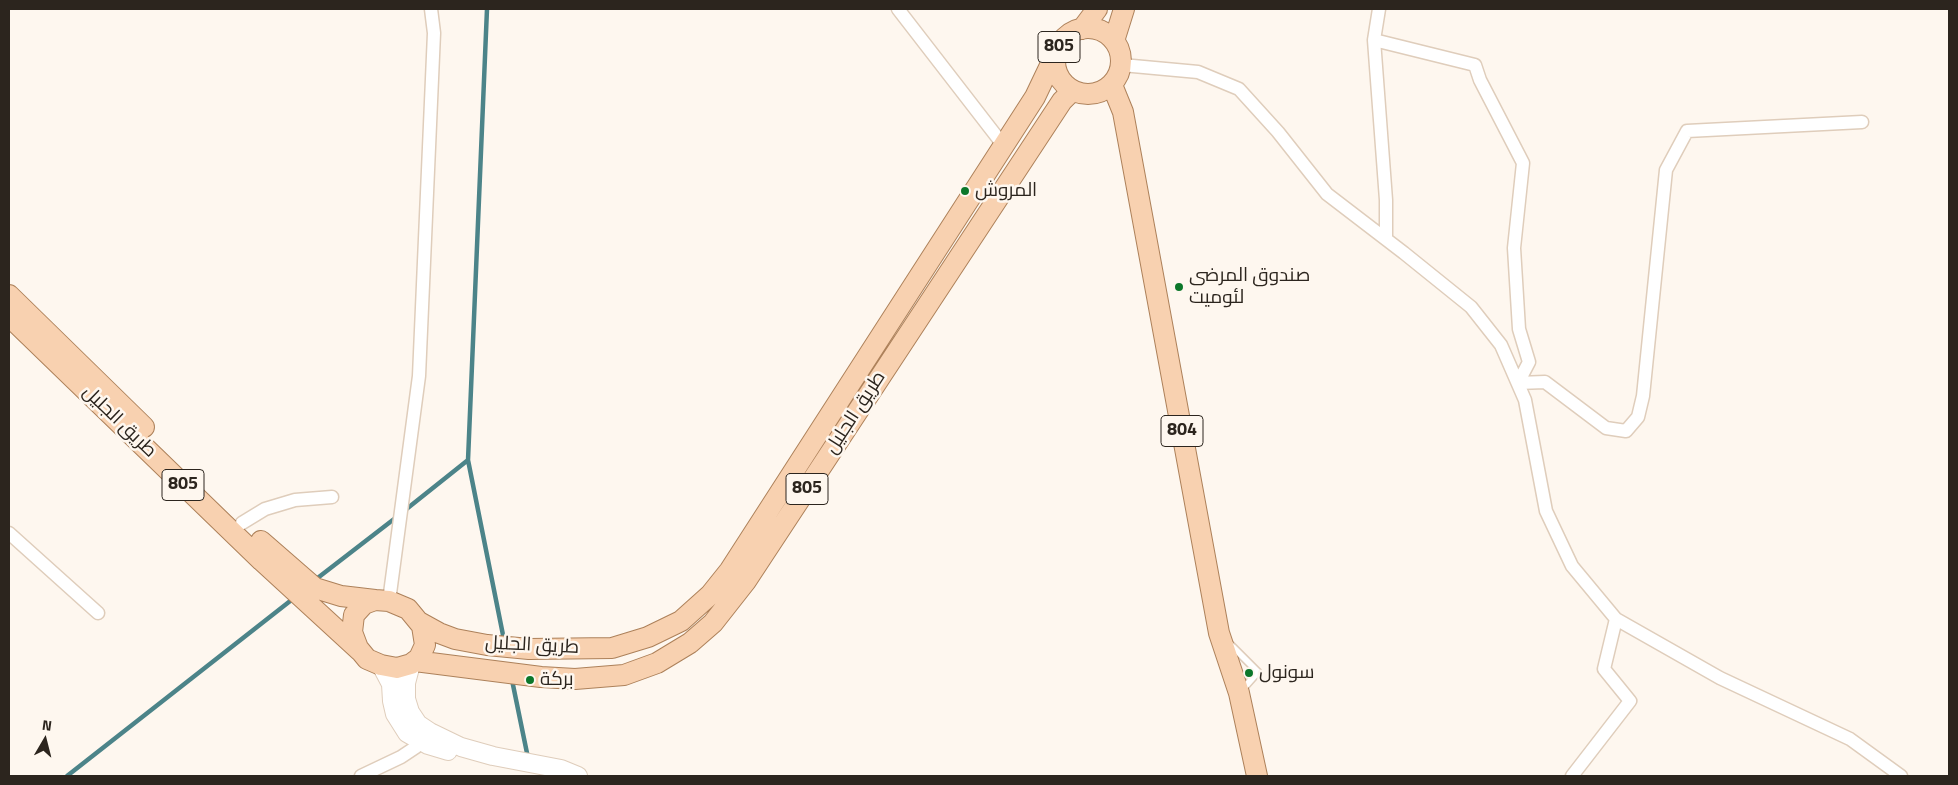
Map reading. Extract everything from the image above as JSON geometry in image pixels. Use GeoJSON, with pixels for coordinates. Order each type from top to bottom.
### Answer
{"type":"FeatureCollection","features":[{"type":"Feature","properties":{"kind":"main road"},"geometry":{"type":"LineString","coordinates":[[1072,91],[1094,94],[1104,91],[1119,76],[1122,65],[1121,55],[1114,41],[1124,9]]}},
{"type":"Feature","properties":{"kind":"main road","name":"805"},"geometry":{"type":"LineString","coordinates":[[1092,15],[1090,28],[1100,30],[1114,41]]}},
{"type":"Feature","properties":{"kind":"main road","name":"805"},"geometry":{"type":"LineString","coordinates":[[1072,91],[1058,75],[1055,64],[1056,53],[1068,34],[1092,15]]}},
{"type":"Feature","properties":{"kind":"main road","name":"طريق الجليل"},"geometry":{"type":"LineString","coordinates":[[419,622],[455,639],[487,646],[571,650],[612,648],[648,637],[681,621],[710,595],[730,570],[1035,98],[1056,53]]}},
{"type":"Feature","properties":{"kind":"main road","name":"804"},"geometry":{"type":"LineString","coordinates":[[1112,85],[1123,112],[1219,633],[1239,693],[1257,776]]}},
{"type":"Feature","properties":{"kind":"main road","name":"طريق الجليل"},"geometry":{"type":"LineString","coordinates":[[413,663],[541,677],[575,678],[624,675],[657,663],[690,643],[714,623],[746,581],[1062,101],[1072,91]]}},
{"type":"Feature","properties":{"kind":"main road","name":"طريق الجليل"},"geometry":{"type":"LineString","coordinates":[[9,295],[269,549],[315,588],[342,596],[382,600]]}},
{"type":"Feature","properties":{"kind":"main road","name":"طريق الجليل"},"geometry":{"type":"LineString","coordinates":[[9,316],[262,561],[360,651]]}},
{"type":"Feature","properties":{"kind":"main road","name":"805"},"geometry":{"type":"LineString","coordinates":[[382,600],[408,609],[419,622]]}},
{"type":"Feature","properties":{"kind":"main road"},"geometry":{"type":"LineString","coordinates":[[360,651],[352,632],[354,618],[359,608],[382,600]]}},
{"type":"Feature","properties":{"kind":"main road"},"geometry":{"type":"LineString","coordinates":[[413,663],[421,654],[425,645],[424,631],[419,622]]}},
{"type":"Feature","properties":{"kind":"main road","name":"805"},"geometry":{"type":"LineString","coordinates":[[360,651],[368,659],[381,666],[398,668],[413,663]]}},
{"type":"Feature","properties":{"kind":"street"},"geometry":{"type":"LineString","coordinates":[[382,600],[419,376],[434,33],[431,9]]}},
{"type":"Feature","properties":{"kind":"street"},"geometry":{"type":"LineString","coordinates":[[898,9],[1004,146]]}},
{"type":"Feature","properties":{"kind":"street"},"geometry":{"type":"LineString","coordinates":[[1379,9],[1374,40],[1386,200],[1386,239]]}},
{"type":"Feature","properties":{"kind":"street"},"geometry":{"type":"LineString","coordinates":[[1374,40],[1475,66],[1480,80],[1523,163],[1514,248],[1518,329],[1529,362],[1518,383]]}},
{"type":"Feature","properties":{"kind":"street"},"geometry":{"type":"LineString","coordinates":[[1122,65],[1198,72],[1239,89],[1278,132],[1327,194],[1471,307],[1501,345],[1525,400],[1546,511],[1572,566],[1616,619],[1720,678],[1850,740],[1901,776]]}},
{"type":"Feature","properties":{"kind":"street"},"geometry":{"type":"LineString","coordinates":[[1518,383],[1545,382],[1606,428],[1626,431],[1638,418],[1643,396],[1666,170],[1687,131],[1862,122]]}},
{"type":"Feature","properties":{"kind":"street"},"geometry":{"type":"LineString","coordinates":[[242,523],[265,509],[295,500],[332,497]]}},
{"type":"Feature","properties":{"kind":"street"},"geometry":{"type":"LineString","coordinates":[[9,533],[98,613]]}},
{"type":"Feature","properties":{"kind":"street"},"geometry":{"type":"LineString","coordinates":[[1572,776],[1630,701],[1604,669],[1616,619]]}},
{"type":"Feature","properties":{"kind":"street"},"geometry":{"type":"LineString","coordinates":[[413,663],[406,683],[406,699],[410,712],[426,737]]}},
{"type":"Feature","properties":{"kind":"street"},"geometry":{"type":"LineString","coordinates":[[381,666],[391,684],[392,701],[400,724],[407,733],[493,756],[533,770],[561,769],[578,776]]}},
{"type":"Feature","properties":{"kind":"street"},"geometry":{"type":"LineString","coordinates":[[362,776],[401,757],[426,737]]}},
{"type":"Feature","properties":{"kind":"waterway"},"geometry":{"type":"LineString","coordinates":[[487,9],[468,460],[504,640]]}},
{"type":"Feature","properties":{"kind":"waterway"},"geometry":{"type":"LineString","coordinates":[[404,511],[468,460]]}},
{"type":"Feature","properties":{"kind":"waterway"},"geometry":{"type":"LineString","coordinates":[[315,580],[398,516]]}},
{"type":"Feature","properties":{"kind":"waterway"},"geometry":{"type":"LineString","coordinates":[[67,776],[294,598]]}},
{"type":"Feature","properties":{"kind":"waterway"},"geometry":{"type":"LineString","coordinates":[[512,680],[528,758]]}},
{"type":"Feature","properties":{"kind":"place","name":"المروش"},"geometry":{"type":"Point","coordinates":[965,191]}},
{"type":"Feature","properties":{"kind":"place","name":"صندوق المرضى لئوميت"},"geometry":{"type":"Point","coordinates":[1179,287]}},
{"type":"Feature","properties":{"kind":"place","name":"سونول"},"geometry":{"type":"Point","coordinates":[1249,673]}},
{"type":"Feature","properties":{"kind":"place","name":"بركة"},"geometry":{"type":"Point","coordinates":[530,680]}}]}
